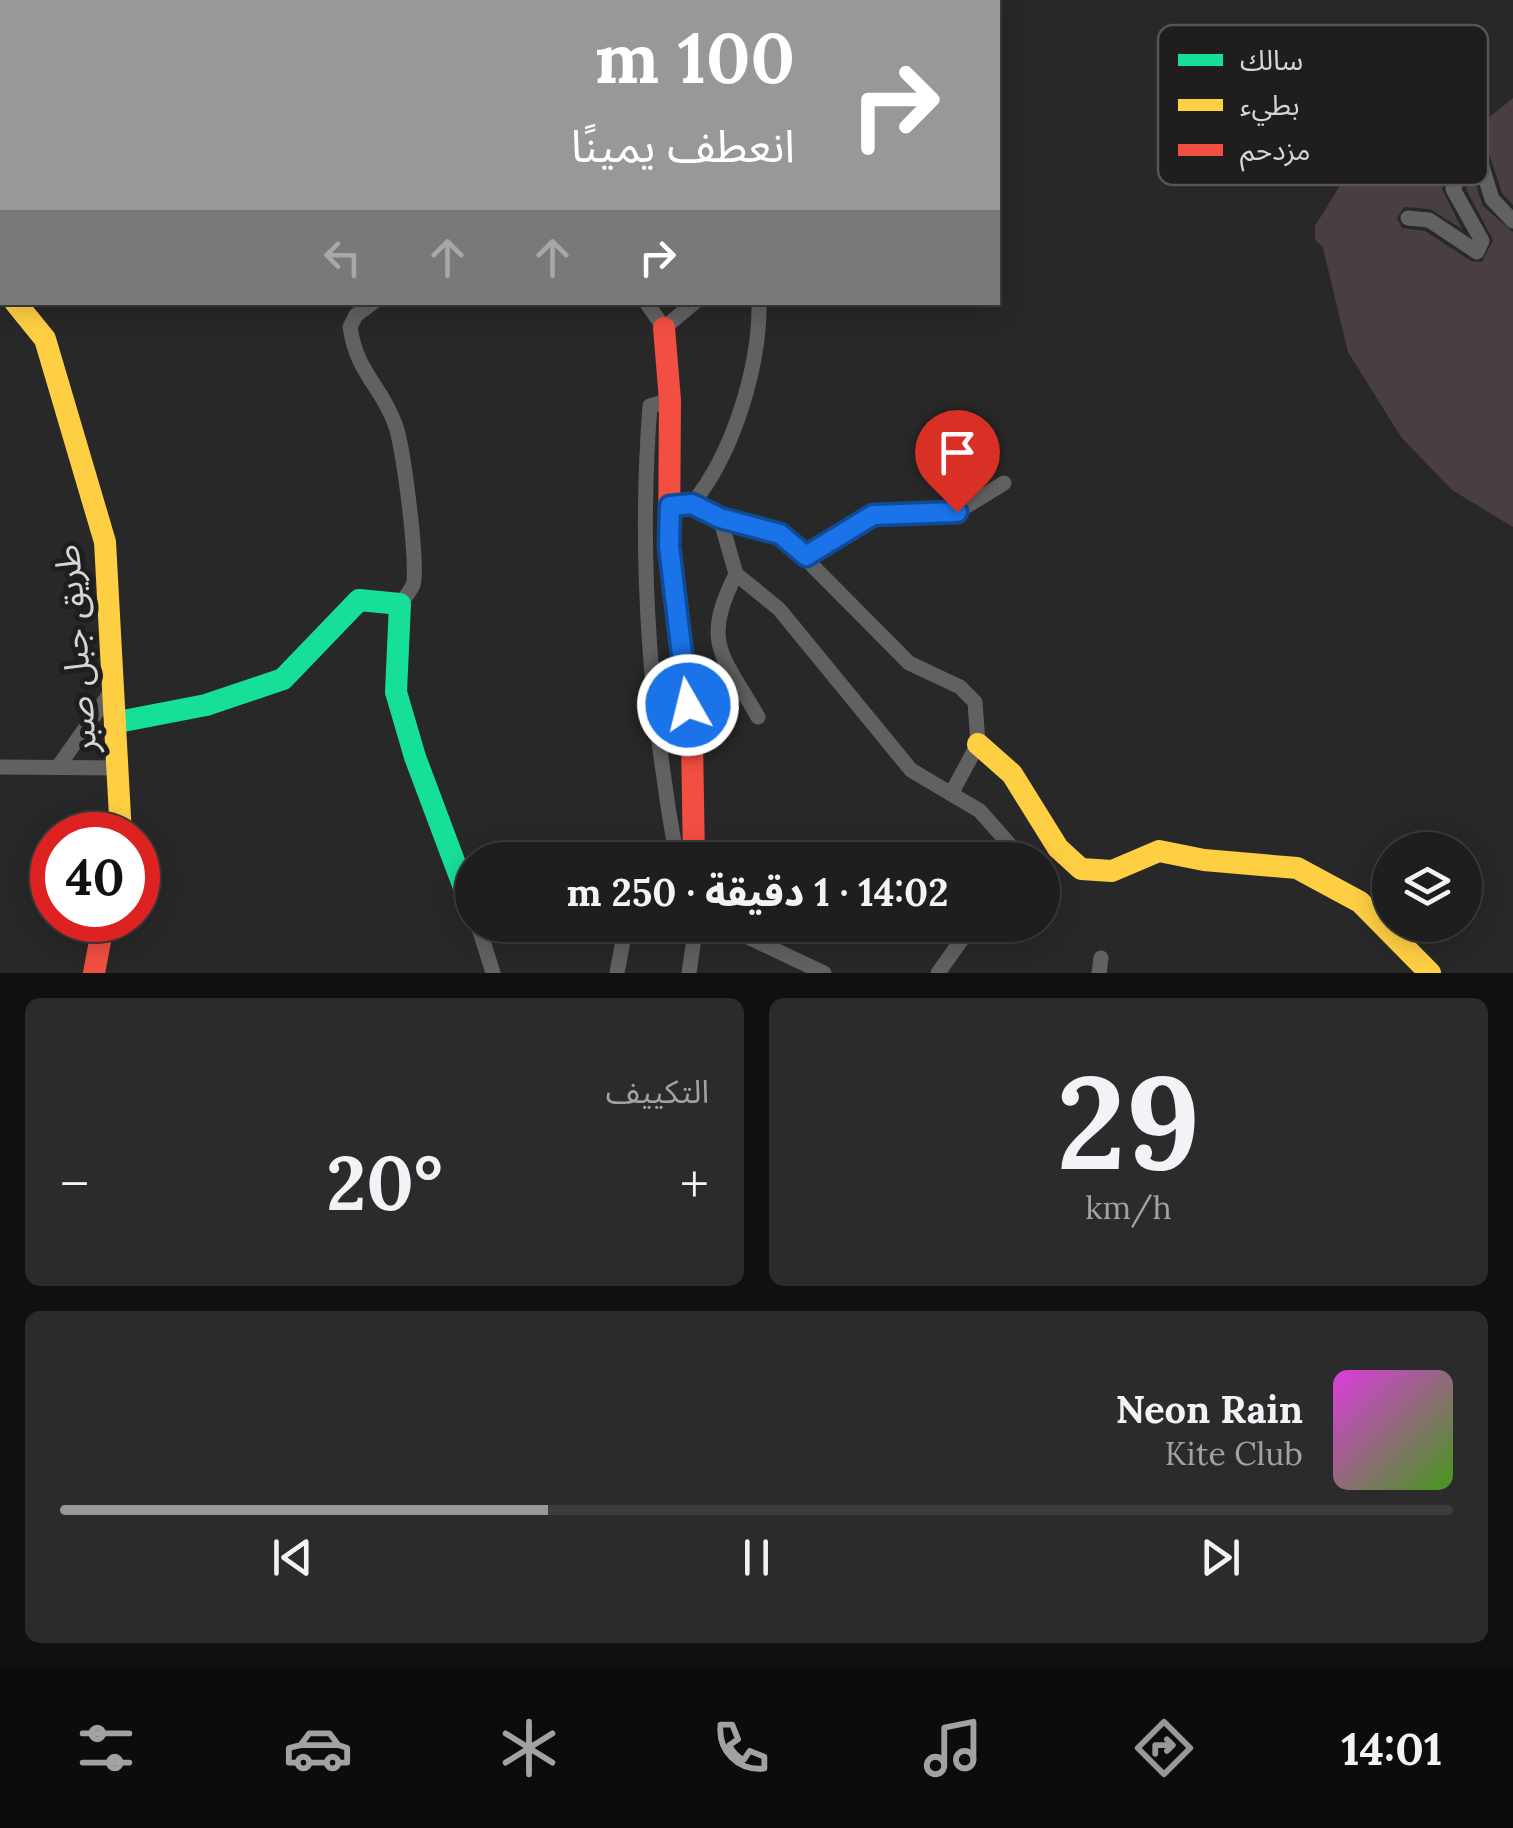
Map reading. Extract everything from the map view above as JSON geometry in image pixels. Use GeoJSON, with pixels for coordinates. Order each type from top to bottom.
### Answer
{"type":"FeatureCollection","features":[{"type":"Feature","properties":{"kind":"street"},"geometry":{"type":"LineString","coordinates":[[1408,218],[1429,220],[1477,252],[1482,241],[1453,189],[1455,185]]}},
{"type":"Feature","properties":{"kind":"street"},"geometry":{"type":"LineString","coordinates":[[1487,185],[1492,200],[1513,221]]}},
{"type":"Feature","properties":{"kind":"street","name":"طريق جبل صبر"},"geometry":{"type":"LineString","coordinates":[[17,305],[45,340],[105,542],[121,812]]}},
{"type":"Feature","properties":{"kind":"street"},"geometry":{"type":"LineString","coordinates":[[370,305],[356,315],[350,327],[365,377],[388,406],[397,426],[416,563],[413,586],[400,604],[396,692],[415,758],[455,864]]}},
{"type":"Feature","properties":{"kind":"street"},"geometry":{"type":"LineString","coordinates":[[648,305],[664,328],[681,505],[669,546],[692,740],[694,842]]}},
{"type":"Feature","properties":{"kind":"street"},"geometry":{"type":"LineString","coordinates":[[664,328],[691,305]]}},
{"type":"Feature","properties":{"kind":"street"},"geometry":{"type":"LineString","coordinates":[[681,505],[712,480],[735,434],[757,305]]}},
{"type":"Feature","properties":{"kind":"street"},"geometry":{"type":"LineString","coordinates":[[670,400],[650,406],[643,539],[652,704],[673,842]]}},
{"type":"Feature","properties":{"kind":"street"},"geometry":{"type":"LineString","coordinates":[[806,556],[873,515],[957,512],[1004,483]]}},
{"type":"Feature","properties":{"kind":"street"},"geometry":{"type":"LineString","coordinates":[[681,505],[780,534],[910,663],[960,688],[975,702],[978,744],[951,794]]}},
{"type":"Feature","properties":{"kind":"street"},"geometry":{"type":"LineString","coordinates":[[720,518],[736,574],[779,609],[911,770],[980,811],[1007,842]]}},
{"type":"Feature","properties":{"kind":"street"},"geometry":{"type":"LineString","coordinates":[[736,574],[717,612],[715,634],[758,717]]}},
{"type":"Feature","properties":{"kind":"street"},"geometry":{"type":"LineString","coordinates":[[118,722],[206,705],[283,679],[359,600],[400,604]]}},
{"type":"Feature","properties":{"kind":"street"},"geometry":{"type":"LineString","coordinates":[[60,764],[113,689]]}},
{"type":"Feature","properties":{"kind":"street"},"geometry":{"type":"LineString","coordinates":[[978,744],[997,754],[1016,774],[1057,850],[1077,868],[1102,874],[1118,871],[1149,852],[1308,871],[1364,905],[1398,934],[1430,973]]}},
{"type":"Feature","properties":{"kind":"street"},"geometry":{"type":"LineString","coordinates":[[0,767],[60,764],[120,768]]}},
{"type":"Feature","properties":{"kind":"street"},"geometry":{"type":"LineString","coordinates":[[94,973],[100,942]]}},
{"type":"Feature","properties":{"kind":"street"},"geometry":{"type":"LineString","coordinates":[[483,942],[493,973]]}},
{"type":"Feature","properties":{"kind":"street"},"geometry":{"type":"LineString","coordinates":[[618,973],[623,942]]}},
{"type":"Feature","properties":{"kind":"street"},"geometry":{"type":"LineString","coordinates":[[689,973],[694,942]]}},
{"type":"Feature","properties":{"kind":"street"},"geometry":{"type":"LineString","coordinates":[[758,942],[824,973]]}},
{"type":"Feature","properties":{"kind":"street"},"geometry":{"type":"LineString","coordinates":[[938,973],[960,942]]}},
{"type":"Feature","properties":{"kind":"building"},"geometry":{"type":"Polygon","coordinates":[[[1513,98],[1513,205],[1502,193],[1488,150],[1488,118],[1513,98]]]}},
{"type":"Feature","properties":{"kind":"building"},"geometry":{"type":"Polygon","coordinates":[[[1340,185],[1444,185],[1442,189],[1462,229],[1430,209],[1404,207],[1397,218],[1402,228],[1425,231],[1471,261],[1482,262],[1493,240],[1466,189],[1468,185],[1476,185],[1483,206],[1513,232],[1513,527],[1452,490],[1401,437],[1348,352],[1323,248],[1315,239],[1315,226],[1340,185]]]}},
{"type":"Feature","properties":{"kind":"traffic: fast"},"geometry":{"type":"LineString","coordinates":[[118,722],[206,705],[283,679],[359,600],[400,604],[396,692],[415,757],[455,864]]}},
{"type":"Feature","properties":{"kind":"traffic: slow"},"geometry":{"type":"LineString","coordinates":[[17,305],[45,339],[105,542],[120,812]]}},
{"type":"Feature","properties":{"kind":"traffic: slow"},"geometry":{"type":"LineString","coordinates":[[978,744],[1012,774],[1058,848],[1081,869],[1112,871],[1159,851],[1204,860],[1297,868],[1360,902],[1430,973]]}},
{"type":"Feature","properties":{"kind":"traffic: jam"},"geometry":{"type":"LineString","coordinates":[[664,328],[670,400],[669,547],[692,740],[694,842]]}},
{"type":"Feature","properties":{"kind":"traffic: jam"},"geometry":{"type":"LineString","coordinates":[[94,973],[100,942]]}},
{"type":"Feature","properties":{"kind":"route"},"geometry":{"type":"LineString","coordinates":[[688,705],[669,546],[670,506],[692,504],[720,518],[780,534],[806,556],[873,515],[957,512]]}}]}
